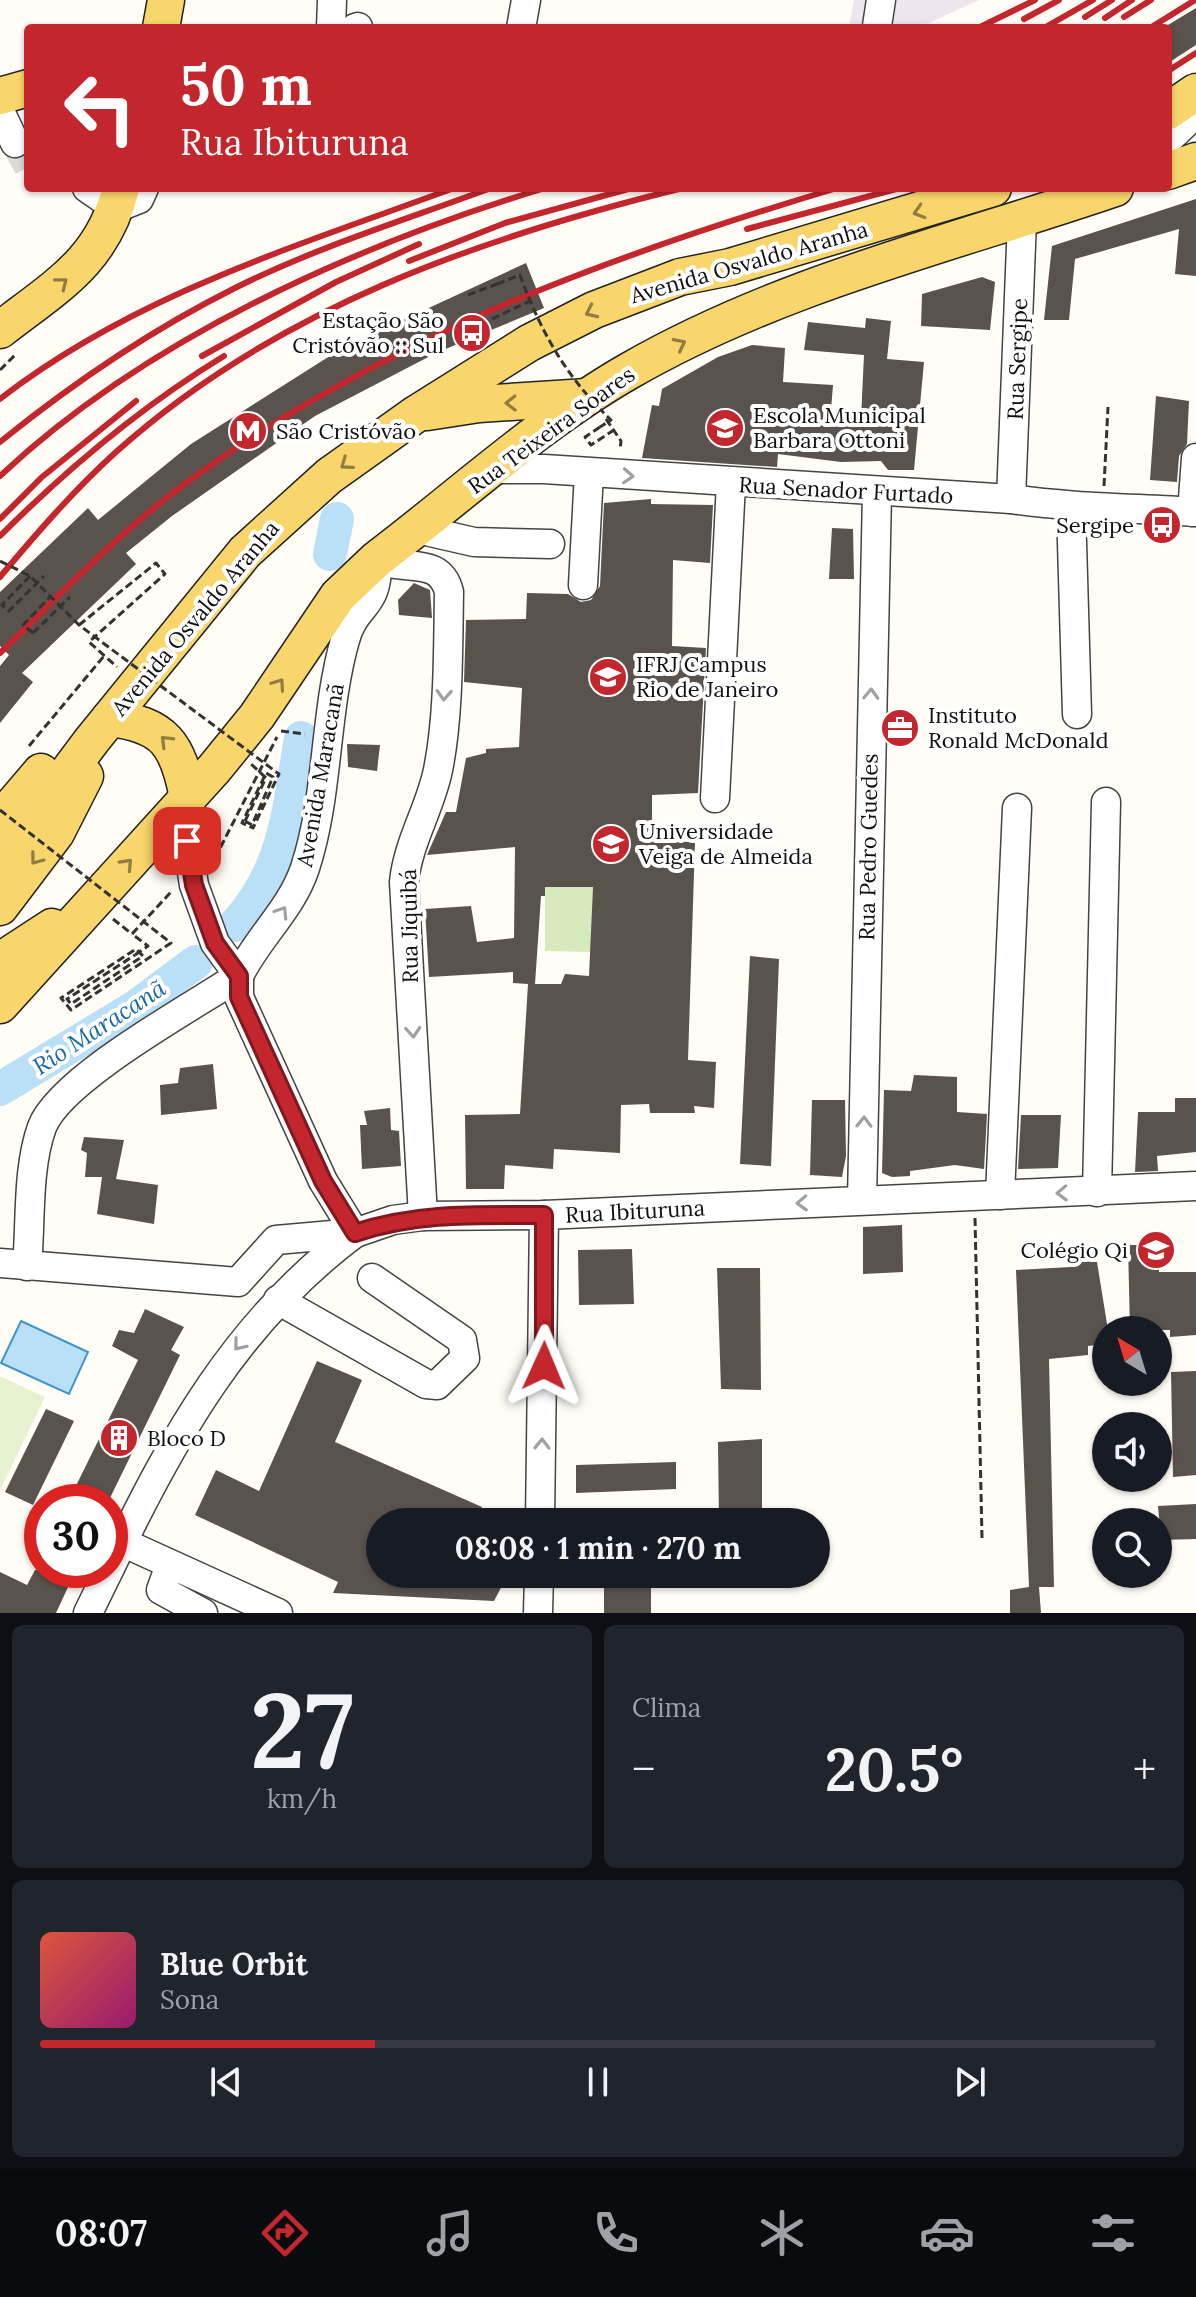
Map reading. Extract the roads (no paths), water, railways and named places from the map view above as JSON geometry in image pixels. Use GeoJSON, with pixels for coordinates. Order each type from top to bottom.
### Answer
{"type":"FeatureCollection","features":[{"type":"Feature","properties":{"kind":"main road"},"geometry":{"type":"LineString","coordinates":[[0,96],[24,89]]}},
{"type":"Feature","properties":{"kind":"main road"},"geometry":{"type":"LineString","coordinates":[[1172,108],[1196,92]]}},
{"type":"Feature","properties":{"kind":"main road"},"geometry":{"type":"LineString","coordinates":[[1172,170],[1196,161]]}},
{"type":"Feature","properties":{"kind":"main road","name":"Avenida Osvaldo Aranha"},"geometry":{"type":"LineString","coordinates":[[2,845],[264,533],[329,476],[416,414],[529,343],[594,310],[680,277],[730,267],[980,192]]}},
{"type":"Feature","properties":{"kind":"main road","name":"Rua Teixeira Soares"},"geometry":{"type":"LineString","coordinates":[[92,902],[188,798],[241,755],[338,596],[377,559],[589,397],[639,366],[731,319],[895,257],[1022,220],[1103,192]]}},
{"type":"Feature","properties":{"kind":"main road"},"geometry":{"type":"LineString","coordinates":[[0,330],[82,265],[98,246],[117,193]]}},
{"type":"Feature","properties":{"kind":"main road"},"geometry":{"type":"LineString","coordinates":[[416,414],[479,404],[589,397]]}},
{"type":"Feature","properties":{"kind":"main road"},"geometry":{"type":"LineString","coordinates":[[2,845],[31,781],[101,729],[138,723],[169,743],[181,763],[188,798]]}},
{"type":"Feature","properties":{"kind":"main road"},"geometry":{"type":"LineString","coordinates":[[0,907],[74,803],[101,729]]}},
{"type":"Feature","properties":{"kind":"main road"},"geometry":{"type":"LineString","coordinates":[[0,961],[92,902]]}},
{"type":"Feature","properties":{"kind":"main road"},"geometry":{"type":"LineString","coordinates":[[0,1005],[92,902]]}},
{"type":"Feature","properties":{"kind":"street"},"geometry":{"type":"LineString","coordinates":[[331,24],[332,0]]}},
{"type":"Feature","properties":{"kind":"street"},"geometry":{"type":"LineString","coordinates":[[522,24],[526,0]]}},
{"type":"Feature","properties":{"kind":"street"},"geometry":{"type":"LineString","coordinates":[[0,111],[15,143]]}},
{"type":"Feature","properties":{"kind":"street"},"geometry":{"type":"LineString","coordinates":[[1172,136],[1196,113]]}},
{"type":"Feature","properties":{"kind":"street","name":"Rua Sergipe"},"geometry":{"type":"LineString","coordinates":[[1011,499],[1022,220]]}},
{"type":"Feature","properties":{"kind":"street"},"geometry":{"type":"LineString","coordinates":[[1194,512],[1196,458]]}},
{"type":"Feature","properties":{"kind":"street"},"geometry":{"type":"LineString","coordinates":[[583,585],[590,459]]}},
{"type":"Feature","properties":{"kind":"street","name":"Rua Senador Furtado"},"geometry":{"type":"LineString","coordinates":[[495,469],[590,459],[731,483],[1011,499],[1071,508],[1103,505],[1194,512]]}},
{"type":"Feature","properties":{"kind":"street"},"geometry":{"type":"LineString","coordinates":[[715,798],[731,483]]}},
{"type":"Feature","properties":{"kind":"street","name":"Rua Pedro Guedes"},"geometry":{"type":"LineString","coordinates":[[862,1200],[877,493]]}},
{"type":"Feature","properties":{"kind":"street"},"geometry":{"type":"LineString","coordinates":[[1071,508],[1077,714]]}},
{"type":"Feature","properties":{"kind":"street"},"geometry":{"type":"LineString","coordinates":[[417,529],[474,542],[550,544]]}},
{"type":"Feature","properties":{"kind":"street","name":"Rua Jiquibá"},"geometry":{"type":"LineString","coordinates":[[377,559],[397,567],[417,566],[439,573],[449,592],[441,757],[431,797],[409,852],[404,882],[423,1216]]}},
{"type":"Feature","properties":{"kind":"street","name":"Avenida Maracanã"},"geometry":{"type":"LineString","coordinates":[[14,1265],[41,1130],[51,1110],[79,1082],[239,976],[247,958],[283,912],[305,868],[344,644],[377,586],[377,559]]}},
{"type":"Feature","properties":{"kind":"street"},"geometry":{"type":"LineString","coordinates":[[362,612],[417,566]]}},
{"type":"Feature","properties":{"kind":"street"},"geometry":{"type":"LineString","coordinates":[[128,1534],[208,1385],[278,1300],[324,1255],[355,1233],[323,1181],[239,997],[239,976],[215,943],[188,860],[188,798]]}},
{"type":"Feature","properties":{"kind":"street"},"geometry":{"type":"LineString","coordinates":[[1097,1192],[1106,802]]}},
{"type":"Feature","properties":{"kind":"street"},"geometry":{"type":"LineString","coordinates":[[987,1195],[1017,808]]}},
{"type":"Feature","properties":{"kind":"street","name":"Rua Ibituruna"},"geometry":{"type":"LineString","coordinates":[[14,1265],[238,1282],[276,1240],[355,1233],[393,1220],[423,1216],[544,1215],[1196,1186]]}},
{"type":"Feature","properties":{"kind":"street"},"geometry":{"type":"LineString","coordinates":[[540,1508],[544,1215]]}},
{"type":"Feature","properties":{"kind":"street"},"geometry":{"type":"LineString","coordinates":[[278,1300],[426,1384],[437,1385],[465,1358],[462,1340],[372,1278]]}},
{"type":"Feature","properties":{"kind":"street"},"geometry":{"type":"LineString","coordinates":[[128,1561],[170,1565],[278,1613]]}},
{"type":"Feature","properties":{"kind":"street"},"geometry":{"type":"LineString","coordinates":[[170,1565],[161,1590],[200,1612]]}},
{"type":"Feature","properties":{"kind":"street"},"geometry":{"type":"LineString","coordinates":[[91,1612],[102,1588]]}},
{"type":"Feature","properties":{"kind":"street"},"geometry":{"type":"LineString","coordinates":[[538,1613],[539,1588]]}},
{"type":"Feature","properties":{"kind":"water"},"geometry":{"type":"Polygon","coordinates":[[[21,1321],[88,1352],[69,1394],[1,1363],[21,1321]]]}},
{"type":"Feature","properties":{"kind":"waterway","name":"Rio Maracanã"},"geometry":{"type":"LineString","coordinates":[[330,554],[337,519]]}},
{"type":"Feature","properties":{"kind":"waterway","name":"Rio Maracanã"},"geometry":{"type":"LineString","coordinates":[[235,925],[252,904],[275,860],[283,837],[301,738]]}},
{"type":"Feature","properties":{"kind":"waterway","name":"Rio Maracanã"},"geometry":{"type":"LineString","coordinates":[[0,1089],[137,1006],[196,962]]}},
{"type":"Feature","properties":{"kind":"tunnel"},"geometry":{"type":"LineString","coordinates":[[15,143],[24,160]]}},
{"type":"Feature","properties":{"kind":"railway"},"geometry":{"type":"LineString","coordinates":[[986,24],[1035,0]]}},
{"type":"Feature","properties":{"kind":"railway"},"geometry":{"type":"LineString","coordinates":[[1024,19],[1059,0]]}},
{"type":"Feature","properties":{"kind":"railway"},"geometry":{"type":"LineString","coordinates":[[1051,24],[1093,0]]}},
{"type":"Feature","properties":{"kind":"railway"},"geometry":{"type":"LineString","coordinates":[[1085,17],[1112,0]]}},
{"type":"Feature","properties":{"kind":"railway"},"geometry":{"type":"LineString","coordinates":[[1105,18],[1132,0]]}},
{"type":"Feature","properties":{"kind":"railway"},"geometry":{"type":"LineString","coordinates":[[1124,17],[1151,0]]}},
{"type":"Feature","properties":{"kind":"railway"},"geometry":{"type":"LineString","coordinates":[[1156,24],[1195,0]]}},
{"type":"Feature","properties":{"kind":"railway"},"geometry":{"type":"LineString","coordinates":[[1172,68],[1196,53]]}},
{"type":"Feature","properties":{"kind":"railway"},"geometry":{"type":"LineString","coordinates":[[0,399],[105,330],[161,302],[218,276],[443,192]]}},
{"type":"Feature","properties":{"kind":"railway"},"geometry":{"type":"LineString","coordinates":[[0,442],[113,359],[173,321],[235,288],[329,247],[480,192]]}},
{"type":"Feature","properties":{"kind":"railway"},"geometry":{"type":"LineString","coordinates":[[0,476],[58,426],[120,381],[256,302],[400,238],[532,192]]}},
{"type":"Feature","properties":{"kind":"railway"},"geometry":{"type":"LineString","coordinates":[[409,261],[505,223],[617,192]]}},
{"type":"Feature","properties":{"kind":"railway"},"geometry":{"type":"LineString","coordinates":[[0,577],[56,513],[116,452],[178,402],[243,357],[311,319],[383,285],[456,256],[531,230],[668,192]]}},
{"type":"Feature","properties":{"kind":"railway"},"geometry":{"type":"LineString","coordinates":[[0,653],[154,508],[254,436],[332,389],[412,347],[578,275],[824,192]]}},
{"type":"Feature","properties":{"kind":"railway"},"geometry":{"type":"LineString","coordinates":[[747,229],[885,192]]}},
{"type":"Feature","properties":{"kind":"railway"},"geometry":{"type":"LineString","coordinates":[[202,356],[336,282],[419,244]]}},
{"type":"Feature","properties":{"kind":"railway"},"geometry":{"type":"LineString","coordinates":[[0,536],[107,439],[224,356]]}},
{"type":"Feature","properties":{"kind":"railway"},"geometry":{"type":"LineString","coordinates":[[0,519],[42,477],[136,401]]}},
{"type":"Feature","properties":{"kind":"place","name":"Estação São Cristóvão :: Sul"},"geometry":{"type":"Point","coordinates":[472,333]}},
{"type":"Feature","properties":{"kind":"place","name":"Escola Municipal Barbara Ottoni"},"geometry":{"type":"Point","coordinates":[725,428]}},
{"type":"Feature","properties":{"kind":"place","name":"São Cristóvão"},"geometry":{"type":"Point","coordinates":[248,431]}},
{"type":"Feature","properties":{"kind":"place","name":"Sergipe"},"geometry":{"type":"Point","coordinates":[1162,525]}},
{"type":"Feature","properties":{"kind":"place","name":"IFRJ Campus Rio de Janeiro"},"geometry":{"type":"Point","coordinates":[608,677]}},
{"type":"Feature","properties":{"kind":"place","name":"Instituto Ronald McDonald"},"geometry":{"type":"Point","coordinates":[900,728]}},
{"type":"Feature","properties":{"kind":"place","name":"Universidade Veiga de Almeida"},"geometry":{"type":"Point","coordinates":[611,844]}},
{"type":"Feature","properties":{"kind":"place","name":"Colégio Qi"},"geometry":{"type":"Point","coordinates":[1156,1250]}},
{"type":"Feature","properties":{"kind":"place","name":"Bloco D"},"geometry":{"type":"Point","coordinates":[119,1438]}}]}
